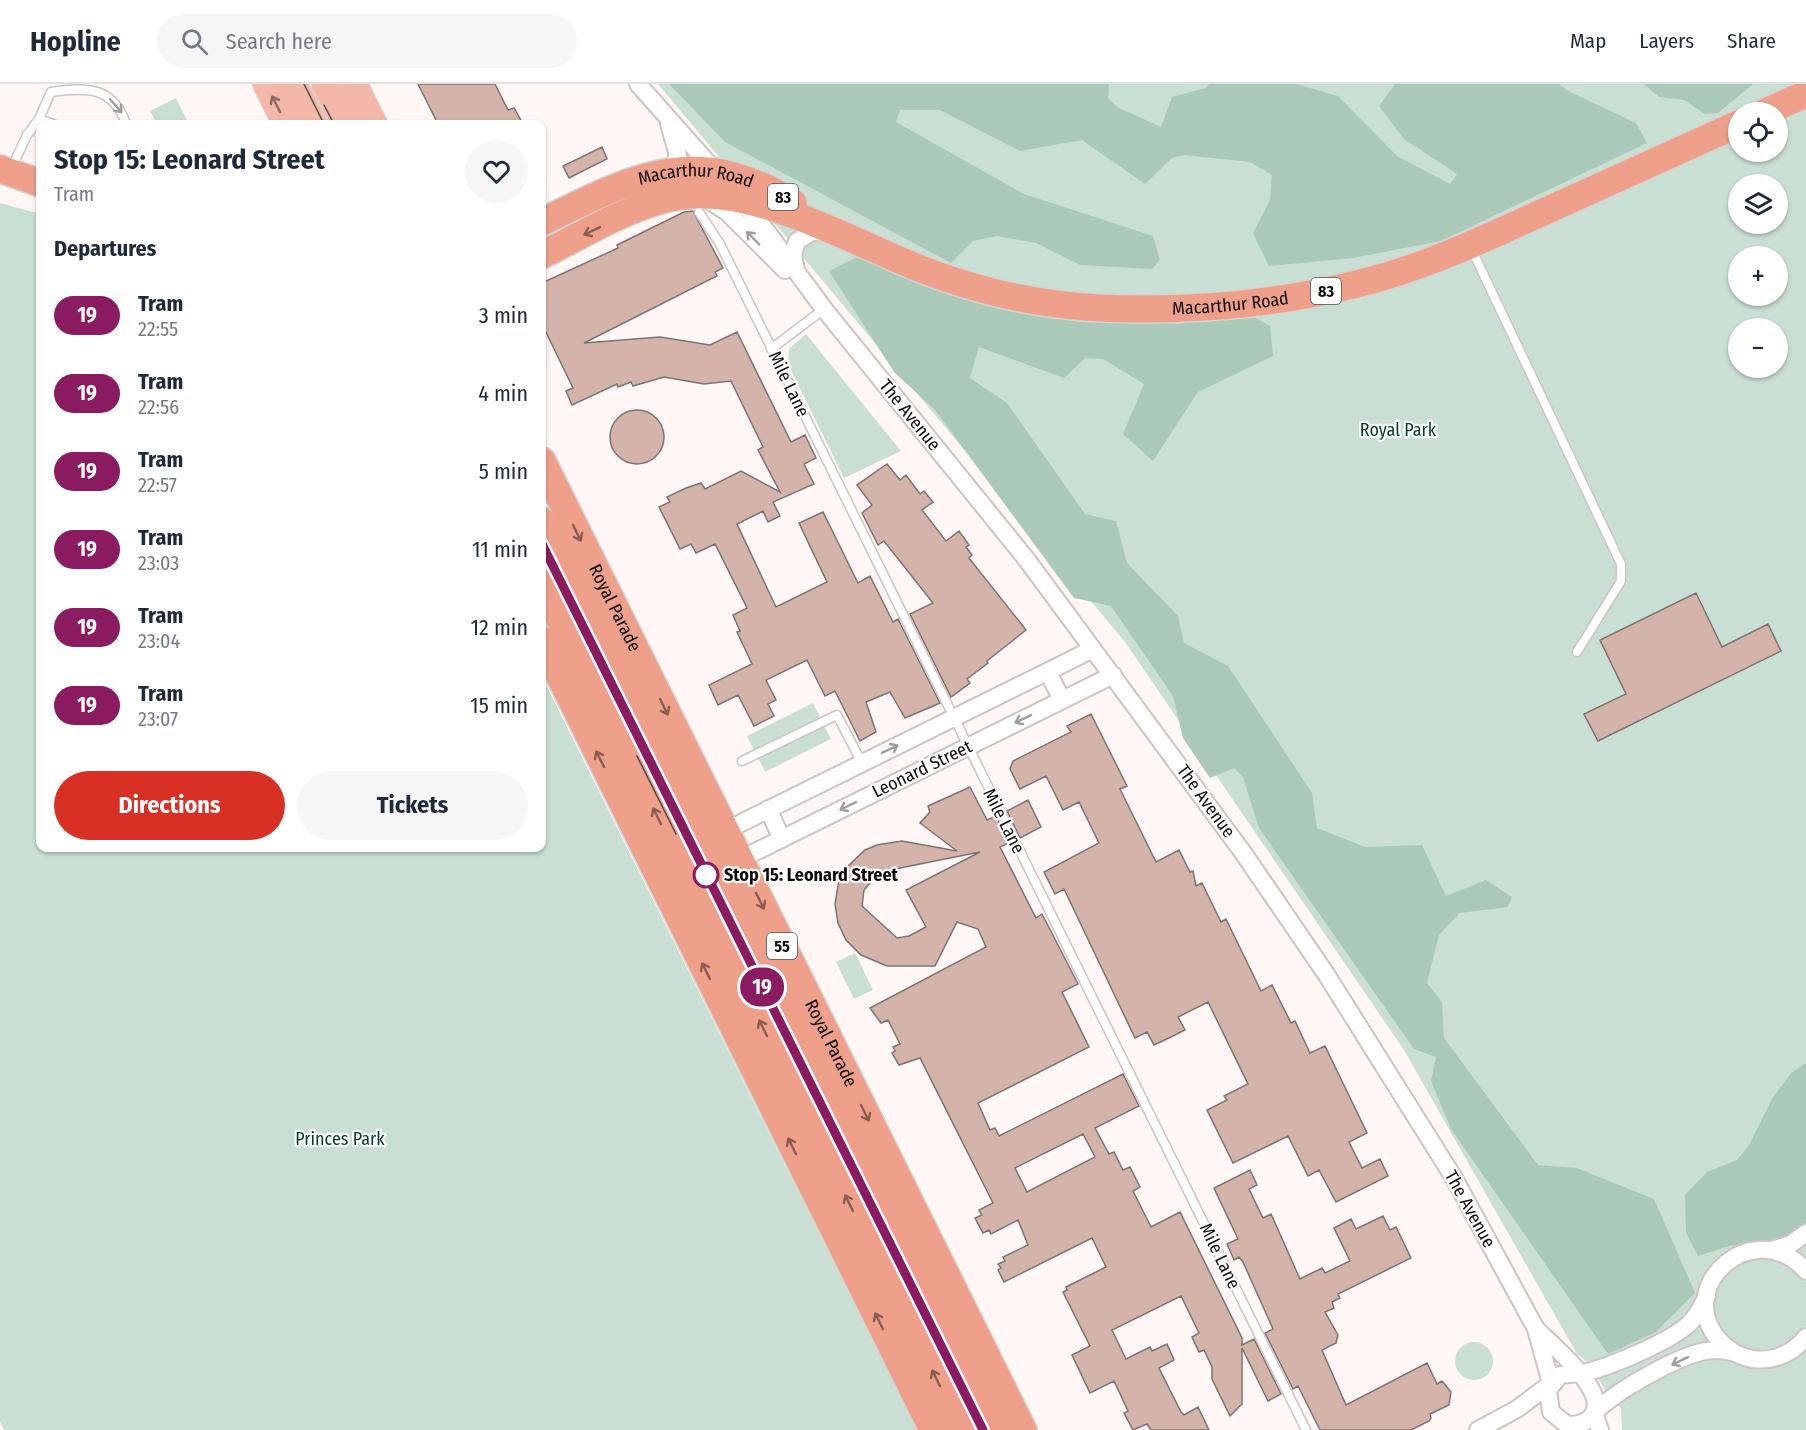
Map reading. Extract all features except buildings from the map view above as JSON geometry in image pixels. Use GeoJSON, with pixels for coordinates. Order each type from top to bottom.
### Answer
{"type":"FeatureCollection","features":[{"type":"Feature","properties":{"kind":"highway"},"geometry":{"type":"LineString","coordinates":[[1788,102],[1806,94]]}},
{"type":"Feature","properties":{"kind":"highway","name":"Macarthur Road"},"geometry":{"type":"LineString","coordinates":[[546,253],[642,207],[674,197],[699,203],[739,198],[838,234],[924,270],[993,291],[1065,304],[1131,308],[1214,306],[1303,295],[1382,277],[1470,245],[1728,129]]}},
{"type":"Feature","properties":{"kind":"highway"},"geometry":{"type":"LineString","coordinates":[[5,170],[36,182]]}},
{"type":"Feature","properties":{"kind":"highway"},"geometry":{"type":"LineString","coordinates":[[715,171],[739,198]]}},
{"type":"Feature","properties":{"kind":"highway","name":"Macarthur Road"},"geometry":{"type":"LineString","coordinates":[[546,220],[615,187],[671,172],[715,171],[762,185],[838,234]]}},
{"type":"Feature","properties":{"kind":"highway"},"geometry":{"type":"LineString","coordinates":[[642,207],[660,189],[671,172]]}},
{"type":"Feature","properties":{"kind":"highway","name":"Royal Parade"},"geometry":{"type":"LineString","coordinates":[[546,480],[552,508],[739,860],[994,1430]]}},
{"type":"Feature","properties":{"kind":"highway","name":"Royal Parade"},"geometry":{"type":"LineString","coordinates":[[546,529],[708,858],[1023,1430]]}},
{"type":"Feature","properties":{"kind":"highway"},"geometry":{"type":"LineString","coordinates":[[546,594],[582,693],[820,1173],[962,1430]]}},
{"type":"Feature","properties":{"kind":"highway"},"geometry":{"type":"LineString","coordinates":[[546,645],[582,693]]}},
{"type":"Feature","properties":{"kind":"highway"},"geometry":{"type":"LineString","coordinates":[[684,871],[708,858],[725,831]]}},
{"type":"Feature","properties":{"kind":"highway"},"geometry":{"type":"LineString","coordinates":[[659,849],[684,871],[689,909]]}},
{"type":"Feature","properties":{"kind":"highway"},"geometry":{"type":"LineString","coordinates":[[708,858],[739,860]]}},
{"type":"Feature","properties":{"kind":"highway"},"geometry":{"type":"LineString","coordinates":[[820,1173],[933,1430]]}},
{"type":"Feature","properties":{"kind":"main road"},"geometry":{"type":"LineString","coordinates":[[266,84],[284,120]]}},
{"type":"Feature","properties":{"kind":"main road"},"geometry":{"type":"LineString","coordinates":[[294,84],[312,120]]}},
{"type":"Feature","properties":{"kind":"main road"},"geometry":{"type":"LineString","coordinates":[[343,120],[328,91],[354,85],[372,120]]}},
{"type":"Feature","properties":{"kind":"street"},"geometry":{"type":"LineString","coordinates":[[638,84],[715,171]]}},
{"type":"Feature","properties":{"kind":"street"},"geometry":{"type":"LineString","coordinates":[[666,115],[678,150],[678,159],[671,172]]}},
{"type":"Feature","properties":{"kind":"street","name":"The Avenue"},"geometry":{"type":"LineString","coordinates":[[739,198],[824,309],[1027,560],[1189,776],[1326,974],[1454,1178],[1536,1329],[1551,1383]]}},
{"type":"Feature","properties":{"kind":"street","name":"The Avenue"},"geometry":{"type":"LineString","coordinates":[[699,203],[727,212],[824,309]]}},
{"type":"Feature","properties":{"kind":"street"},"geometry":{"type":"LineString","coordinates":[[797,271],[793,255],[797,241],[812,232],[838,234]]}},
{"type":"Feature","properties":{"kind":"street","name":"Leonard Street"},"geometry":{"type":"LineString","coordinates":[[725,831],[1093,649]]}},
{"type":"Feature","properties":{"kind":"street"},"geometry":{"type":"LineString","coordinates":[[1048,672],[1062,700]]}},
{"type":"Feature","properties":{"kind":"street","name":"Leonard Street"},"geometry":{"type":"LineString","coordinates":[[739,860],[1113,675]]}},
{"type":"Feature","properties":{"kind":"street"},"geometry":{"type":"LineString","coordinates":[[768,809],[782,839]]}},
{"type":"Feature","properties":{"kind":"street"},"geometry":{"type":"LineString","coordinates":[[1478,1430],[1517,1409],[1563,1374],[1579,1374],[1610,1365],[1682,1329],[1696,1316],[1715,1275],[1730,1259],[1750,1250],[1772,1250],[1791,1244],[1806,1233]]}},
{"type":"Feature","properties":{"kind":"street"},"geometry":{"type":"LineString","coordinates":[[1772,1250],[1789,1256],[1806,1271]]}},
{"type":"Feature","properties":{"kind":"street"},"geometry":{"type":"LineString","coordinates":[[1707,1296],[1707,1309],[1712,1329],[1724,1345],[1736,1353]]}},
{"type":"Feature","properties":{"kind":"street","name":"The Avenue"},"geometry":{"type":"LineString","coordinates":[[1536,1329],[1579,1374]]}},
{"type":"Feature","properties":{"kind":"street"},"geometry":{"type":"LineString","coordinates":[[1551,1383],[1548,1392],[1550,1409],[1567,1427],[1586,1421],[1616,1393],[1694,1355],[1710,1350],[1736,1353],[1755,1359],[1775,1358],[1793,1350],[1805,1339]]}},
{"type":"Feature","properties":{"kind":"street"},"geometry":{"type":"LineString","coordinates":[[1579,1374],[1594,1392],[1594,1412],[1600,1430]]}},
{"type":"Feature","properties":{"kind":"lane"},"geometry":{"type":"LineString","coordinates":[[39,119],[51,92],[79,88],[102,93],[121,109],[125,120]]}},
{"type":"Feature","properties":{"kind":"lane"},"geometry":{"type":"LineString","coordinates":[[5,170],[36,123]]}},
{"type":"Feature","properties":{"kind":"lane","name":"Mile Lane"},"geometry":{"type":"LineString","coordinates":[[699,203],[1306,1430]]}},
{"type":"Feature","properties":{"kind":"lane"},"geometry":{"type":"LineString","coordinates":[[1470,245],[1621,564],[1621,581],[1576,652]]}},
{"type":"Feature","properties":{"kind":"lane"},"geometry":{"type":"LineString","coordinates":[[771,349],[824,309]]}},
{"type":"Feature","properties":{"kind":"lane"},"geometry":{"type":"LineString","coordinates":[[742,761],[837,715],[862,763]]}},
{"type":"Feature","properties":{"kind":"green space","name":"Royal Park"},"geometry":{"type":"Polygon","coordinates":[[[658,84],[1806,84],[1806,1430],[1622,1430],[1621,1408],[1606,1392],[1590,1364],[1577,1354],[1404,1050],[1125,642],[658,84]]]}},
{"type":"Feature","properties":{"kind":"green space"},"geometry":{"type":"Polygon","coordinates":[[[669,84],[1109,84],[1108,98],[1117,107],[1161,127],[1172,97],[1206,88],[1209,84],[1296,84],[1338,96],[1397,156],[1450,184],[1457,174],[1404,139],[1379,106],[1395,84],[1559,84],[1568,91],[1636,123],[1647,143],[1441,241],[1353,258],[1269,266],[1253,233],[1270,200],[1272,175],[1250,162],[1185,155],[1172,158],[1145,184],[1082,140],[1020,151],[940,110],[900,110],[896,122],[1024,194],[1153,236],[1160,260],[1152,269],[1080,265],[1036,243],[997,236],[973,241],[951,263],[725,142],[669,84]]]}},
{"type":"Feature","properties":{"kind":"green space"},"geometry":{"type":"Polygon","coordinates":[[[1644,84],[1753,84],[1731,102],[1728,102],[1728,105],[1718,113],[1705,114],[1684,100],[1659,97],[1644,84]]]}},
{"type":"Feature","properties":{"kind":"green space"},"geometry":{"type":"Polygon","coordinates":[[[176,98],[187,120],[155,120],[150,111],[176,98]]]}},
{"type":"Feature","properties":{"kind":"green space","name":"Princes Park"},"geometry":{"type":"Polygon","coordinates":[[[0,203],[36,213],[36,852],[546,852],[546,685],[917,1430],[4,1430],[0,1422],[0,203]]]}},
{"type":"Feature","properties":{"kind":"green space"},"geometry":{"type":"Polygon","coordinates":[[[857,257],[1036,314],[1179,324],[1249,314],[1270,326],[1273,356],[1198,392],[1153,461],[1123,434],[1144,384],[1103,359],[1085,358],[1064,378],[979,347],[970,378],[1007,403],[1085,514],[1116,521],[1127,563],[1178,616],[1184,643],[1228,666],[1312,793],[1317,828],[1365,847],[1422,845],[1446,896],[1486,880],[1512,897],[1508,907],[1460,913],[1439,935],[1427,983],[1442,1002],[1444,1038],[1538,1165],[1577,1168],[1654,1199],[1695,1293],[1656,1332],[1608,1354],[1451,1129],[1431,1081],[1436,1057],[1414,1049],[1259,828],[1243,777],[1234,768],[1210,778],[1183,738],[1173,696],[1111,606],[1074,598],[935,410],[894,372],[829,271],[857,257]]]}},
{"type":"Feature","properties":{"kind":"green space"},"geometry":{"type":"Polygon","coordinates":[[[806,334],[901,451],[844,478],[788,364],[789,349],[806,334]]]}},
{"type":"Feature","properties":{"kind":"green space"},"geometry":{"type":"Polygon","coordinates":[[[813,703],[831,739],[765,772],[747,736],[813,703]]]}},
{"type":"Feature","properties":{"kind":"green space"},"geometry":{"type":"Polygon","coordinates":[[[855,953],[873,990],[854,999],[836,962],[855,953]]]}},
{"type":"Feature","properties":{"kind":"green space"},"geometry":{"type":"Polygon","coordinates":[[[1806,1063],[1806,1225],[1779,1241],[1729,1246],[1698,1256],[1686,1233],[1685,1195],[1707,1172],[1737,1160],[1749,1145],[1772,1099],[1791,1073],[1806,1063]]]}},
{"type":"Feature","properties":{"kind":"green space"},"geometry":{"type":"Polygon","coordinates":[[[1474,1342],[1488,1347],[1493,1361],[1488,1375],[1474,1380],[1460,1375],[1455,1361],[1460,1347],[1474,1342]]]}},
{"type":"Feature","properties":{"kind":"tram line"},"geometry":{"type":"LineString","coordinates":[[304,84],[322,120]]}},
{"type":"Feature","properties":{"kind":"tram line"},"geometry":{"type":"LineString","coordinates":[[324,105],[332,120]]}},
{"type":"Feature","properties":{"kind":"tram line"},"geometry":{"type":"LineString","coordinates":[[546,552],[983,1430]]}},
{"type":"Feature","properties":{"kind":"tram line","name":"19"},"geometry":{"type":"LineString","coordinates":[[546,552],[983,1430]]}},
{"type":"Feature","properties":{"kind":"tram line"},"geometry":{"type":"LineString","coordinates":[[637,756],[676,834]]}},
{"type":"Feature","properties":{"kind":"place","name":"Stop 15: Leonard Street"},"geometry":{"type":"Point","coordinates":[706,875]}}]}
